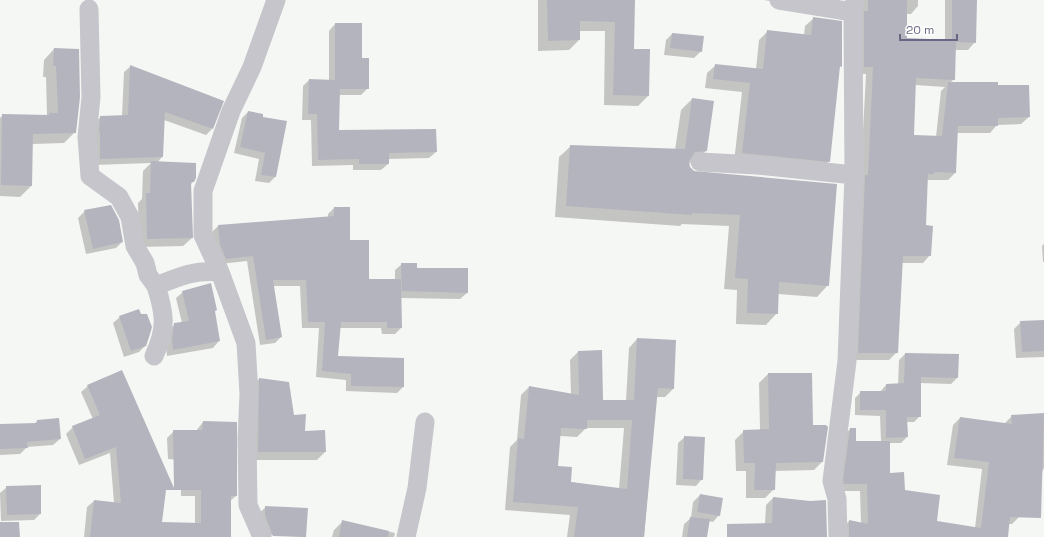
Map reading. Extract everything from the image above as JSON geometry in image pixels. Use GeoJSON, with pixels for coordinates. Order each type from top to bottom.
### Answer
{"type":"FeatureCollection","features":[{"type":"Feature","properties":{"kind":"street"},"geometry":{"type":"LineString","coordinates":[[262,537],[248,506],[247,440],[249,394],[246,343],[220,272],[203,235],[203,191],[231,111],[252,67],[276,0]]}},
{"type":"Feature","properties":{"kind":"street"},"geometry":{"type":"LineString","coordinates":[[779,0],[854,6],[854,175],[847,361],[832,481],[837,499],[838,537]]}},
{"type":"Feature","properties":{"kind":"street"},"geometry":{"type":"LineString","coordinates":[[89,9],[91,97],[87,137],[90,176],[119,197],[130,217],[135,246],[145,263],[148,275],[156,286],[163,308],[162,337],[154,356]]}},
{"type":"Feature","properties":{"kind":"street"},"geometry":{"type":"LineString","coordinates":[[700,162],[758,165],[854,175]]}},
{"type":"Feature","properties":{"kind":"street"},"geometry":{"type":"LineString","coordinates":[[156,286],[181,276],[205,270],[220,272]]}},
{"type":"Feature","properties":{"kind":"street"},"geometry":{"type":"LineString","coordinates":[[406,537],[417,488],[425,422]]}},
{"type":"Feature","properties":{"kind":"building"},"geometry":{"type":"Polygon","coordinates":[[[547,0],[635,0],[634,49],[650,49],[649,96],[613,95],[615,22],[580,21],[580,40],[548,41],[547,0]]]}},
{"type":"Feature","properties":{"kind":"building"},"geometry":{"type":"Polygon","coordinates":[[[868,0],[907,0],[907,38],[952,40],[952,0],[977,0],[976,43],[956,42],[955,80],[916,78],[914,135],[942,136],[948,82],[998,82],[998,85],[1029,85],[1030,117],[998,118],[998,126],[958,126],[956,173],[934,172],[934,174],[928,174],[926,225],[933,226],[931,256],[903,256],[898,353],[858,353],[865,175],[868,175],[873,67],[864,67],[864,11],[868,11],[868,0]]]}},
{"type":"Feature","properties":{"kind":"building"},"geometry":{"type":"Polygon","coordinates":[[[813,17],[842,21],[842,67],[840,66],[830,162],[742,153],[750,83],[713,79],[715,64],[763,69],[767,30],[811,35],[813,17]]]}},
{"type":"Feature","properties":{"kind":"building"},"geometry":{"type":"Polygon","coordinates":[[[335,23],[362,23],[362,58],[369,58],[369,89],[340,89],[339,130],[436,129],[437,152],[389,153],[389,164],[359,164],[359,159],[318,160],[317,114],[308,114],[309,79],[335,80],[335,23]]]}},
{"type":"Feature","properties":{"kind":"building"},"geometry":{"type":"Polygon","coordinates":[[[672,33],[704,36],[702,52],[670,48],[672,33]]]}},
{"type":"Feature","properties":{"kind":"building"},"geometry":{"type":"Polygon","coordinates":[[[54,48],[79,49],[80,97],[76,133],[33,134],[32,186],[1,185],[2,114],[49,115],[49,113],[58,113],[56,66],[53,66],[54,48]]]}},
{"type":"Feature","properties":{"kind":"building"},"geometry":{"type":"Polygon","coordinates":[[[130,65],[224,101],[213,129],[165,112],[163,157],[100,159],[100,116],[128,115],[130,65]]]}},
{"type":"Feature","properties":{"kind":"building"},"geometry":{"type":"Polygon","coordinates":[[[692,98],[714,101],[707,151],[695,152],[689,161],[690,167],[694,171],[837,184],[829,286],[779,282],[778,314],[747,313],[748,279],[735,278],[740,215],[692,213],[692,215],[566,206],[570,145],[685,149],[692,98]]]}},
{"type":"Feature","properties":{"kind":"building"},"geometry":{"type":"Polygon","coordinates":[[[248,111],[263,114],[263,117],[287,121],[276,177],[261,175],[265,153],[240,147],[248,111]]]}},
{"type":"Feature","properties":{"kind":"building"},"geometry":{"type":"Polygon","coordinates":[[[151,161],[196,163],[196,178],[194,182],[191,182],[193,238],[147,239],[146,193],[150,193],[151,161]]]}},
{"type":"Feature","properties":{"kind":"building"},"geometry":{"type":"Polygon","coordinates":[[[111,205],[119,220],[123,242],[93,249],[84,210],[111,205]]]}},
{"type":"Feature","properties":{"kind":"building"},"geometry":{"type":"Polygon","coordinates":[[[334,207],[350,207],[350,240],[369,240],[369,279],[401,279],[402,328],[387,328],[387,322],[341,322],[338,356],[404,358],[404,387],[351,386],[351,374],[322,371],[325,322],[308,322],[306,280],[273,280],[282,337],[266,340],[253,256],[226,259],[220,245],[218,225],[334,216],[334,207]]]}},
{"type":"Feature","properties":{"kind":"building"},"geometry":{"type":"Polygon","coordinates":[[[401,263],[417,263],[417,268],[468,268],[468,293],[402,291],[401,263]]]}},
{"type":"Feature","properties":{"kind":"building"},"geometry":{"type":"Polygon","coordinates":[[[211,283],[217,310],[215,311],[220,341],[173,350],[172,340],[174,323],[189,321],[182,291],[211,283]]]}},
{"type":"Feature","properties":{"kind":"building"},"geometry":{"type":"Polygon","coordinates":[[[139,309],[141,314],[147,314],[152,327],[146,346],[131,351],[119,316],[139,309]]]}},
{"type":"Feature","properties":{"kind":"building"},"geometry":{"type":"Polygon","coordinates":[[[1044,320],[1044,351],[1022,352],[1020,321],[1044,320]]]}},
{"type":"Feature","properties":{"kind":"building"},"geometry":{"type":"Polygon","coordinates":[[[637,338],[676,340],[674,389],[658,388],[644,537],[574,537],[578,507],[513,502],[518,438],[524,439],[529,386],[579,395],[578,351],[602,350],[603,400],[634,400],[637,338]],[[587,420],[587,429],[561,428],[558,466],[572,467],[571,482],[627,489],[632,420],[587,420]]]}},
{"type":"Feature","properties":{"kind":"building"},"geometry":{"type":"Polygon","coordinates":[[[905,353],[959,354],[958,378],[921,377],[921,417],[907,417],[908,437],[886,438],[886,410],[860,410],[860,391],[886,391],[886,384],[904,383],[905,353]]]}},
{"type":"Feature","properties":{"kind":"building"},"geometry":{"type":"Polygon","coordinates":[[[122,370],[174,488],[173,430],[202,430],[203,421],[237,422],[237,496],[231,496],[231,537],[90,537],[94,500],[121,503],[116,447],[85,459],[72,426],[100,415],[87,385],[122,370]],[[166,490],[162,522],[201,523],[201,490],[166,490]]]}},
{"type":"Feature","properties":{"kind":"building"},"geometry":{"type":"Polygon","coordinates":[[[768,373],[812,373],[813,425],[826,425],[828,427],[823,462],[776,463],[775,490],[754,490],[755,463],[744,463],[743,430],[769,429],[768,373]]]}},
{"type":"Feature","properties":{"kind":"building"},"geometry":{"type":"Polygon","coordinates":[[[259,378],[289,382],[294,415],[306,414],[305,431],[325,430],[326,452],[258,452],[259,378]]]}},
{"type":"Feature","properties":{"kind":"building"},"geometry":{"type":"Polygon","coordinates":[[[1044,413],[1041,518],[1010,517],[1008,537],[849,537],[849,520],[868,524],[867,484],[844,484],[843,480],[850,428],[856,428],[856,441],[890,441],[890,473],[904,472],[905,490],[940,495],[937,521],[981,528],[989,462],[954,458],[960,417],[1012,424],[1011,415],[1044,413]]]}},
{"type":"Feature","properties":{"kind":"building"},"geometry":{"type":"Polygon","coordinates":[[[59,418],[61,439],[27,442],[28,448],[0,449],[0,424],[37,423],[37,420],[59,418]]]}},
{"type":"Feature","properties":{"kind":"building"},"geometry":{"type":"Polygon","coordinates":[[[684,436],[705,437],[703,480],[683,479],[684,436]]]}},
{"type":"Feature","properties":{"kind":"building"},"geometry":{"type":"Polygon","coordinates":[[[41,485],[41,514],[7,515],[6,486],[41,485]]]}},
{"type":"Feature","properties":{"kind":"building"},"geometry":{"type":"Polygon","coordinates":[[[700,494],[723,498],[720,516],[697,512],[700,494]]]}},
{"type":"Feature","properties":{"kind":"building"},"geometry":{"type":"Polygon","coordinates":[[[773,497],[810,501],[826,500],[827,537],[727,537],[727,524],[772,523],[773,497]]]}},
{"type":"Feature","properties":{"kind":"building"},"geometry":{"type":"Polygon","coordinates":[[[265,506],[308,508],[306,537],[273,536],[265,515],[265,506]]]}},
{"type":"Feature","properties":{"kind":"building"},"geometry":{"type":"Polygon","coordinates":[[[690,517],[710,519],[707,537],[687,537],[690,517]]]}},
{"type":"Feature","properties":{"kind":"building"},"geometry":{"type":"Polygon","coordinates":[[[342,520],[389,531],[388,537],[339,537],[342,520]]]}},
{"type":"Feature","properties":{"kind":"building"},"geometry":{"type":"Polygon","coordinates":[[[0,522],[19,522],[20,537],[0,537],[0,522]]]}}]}
